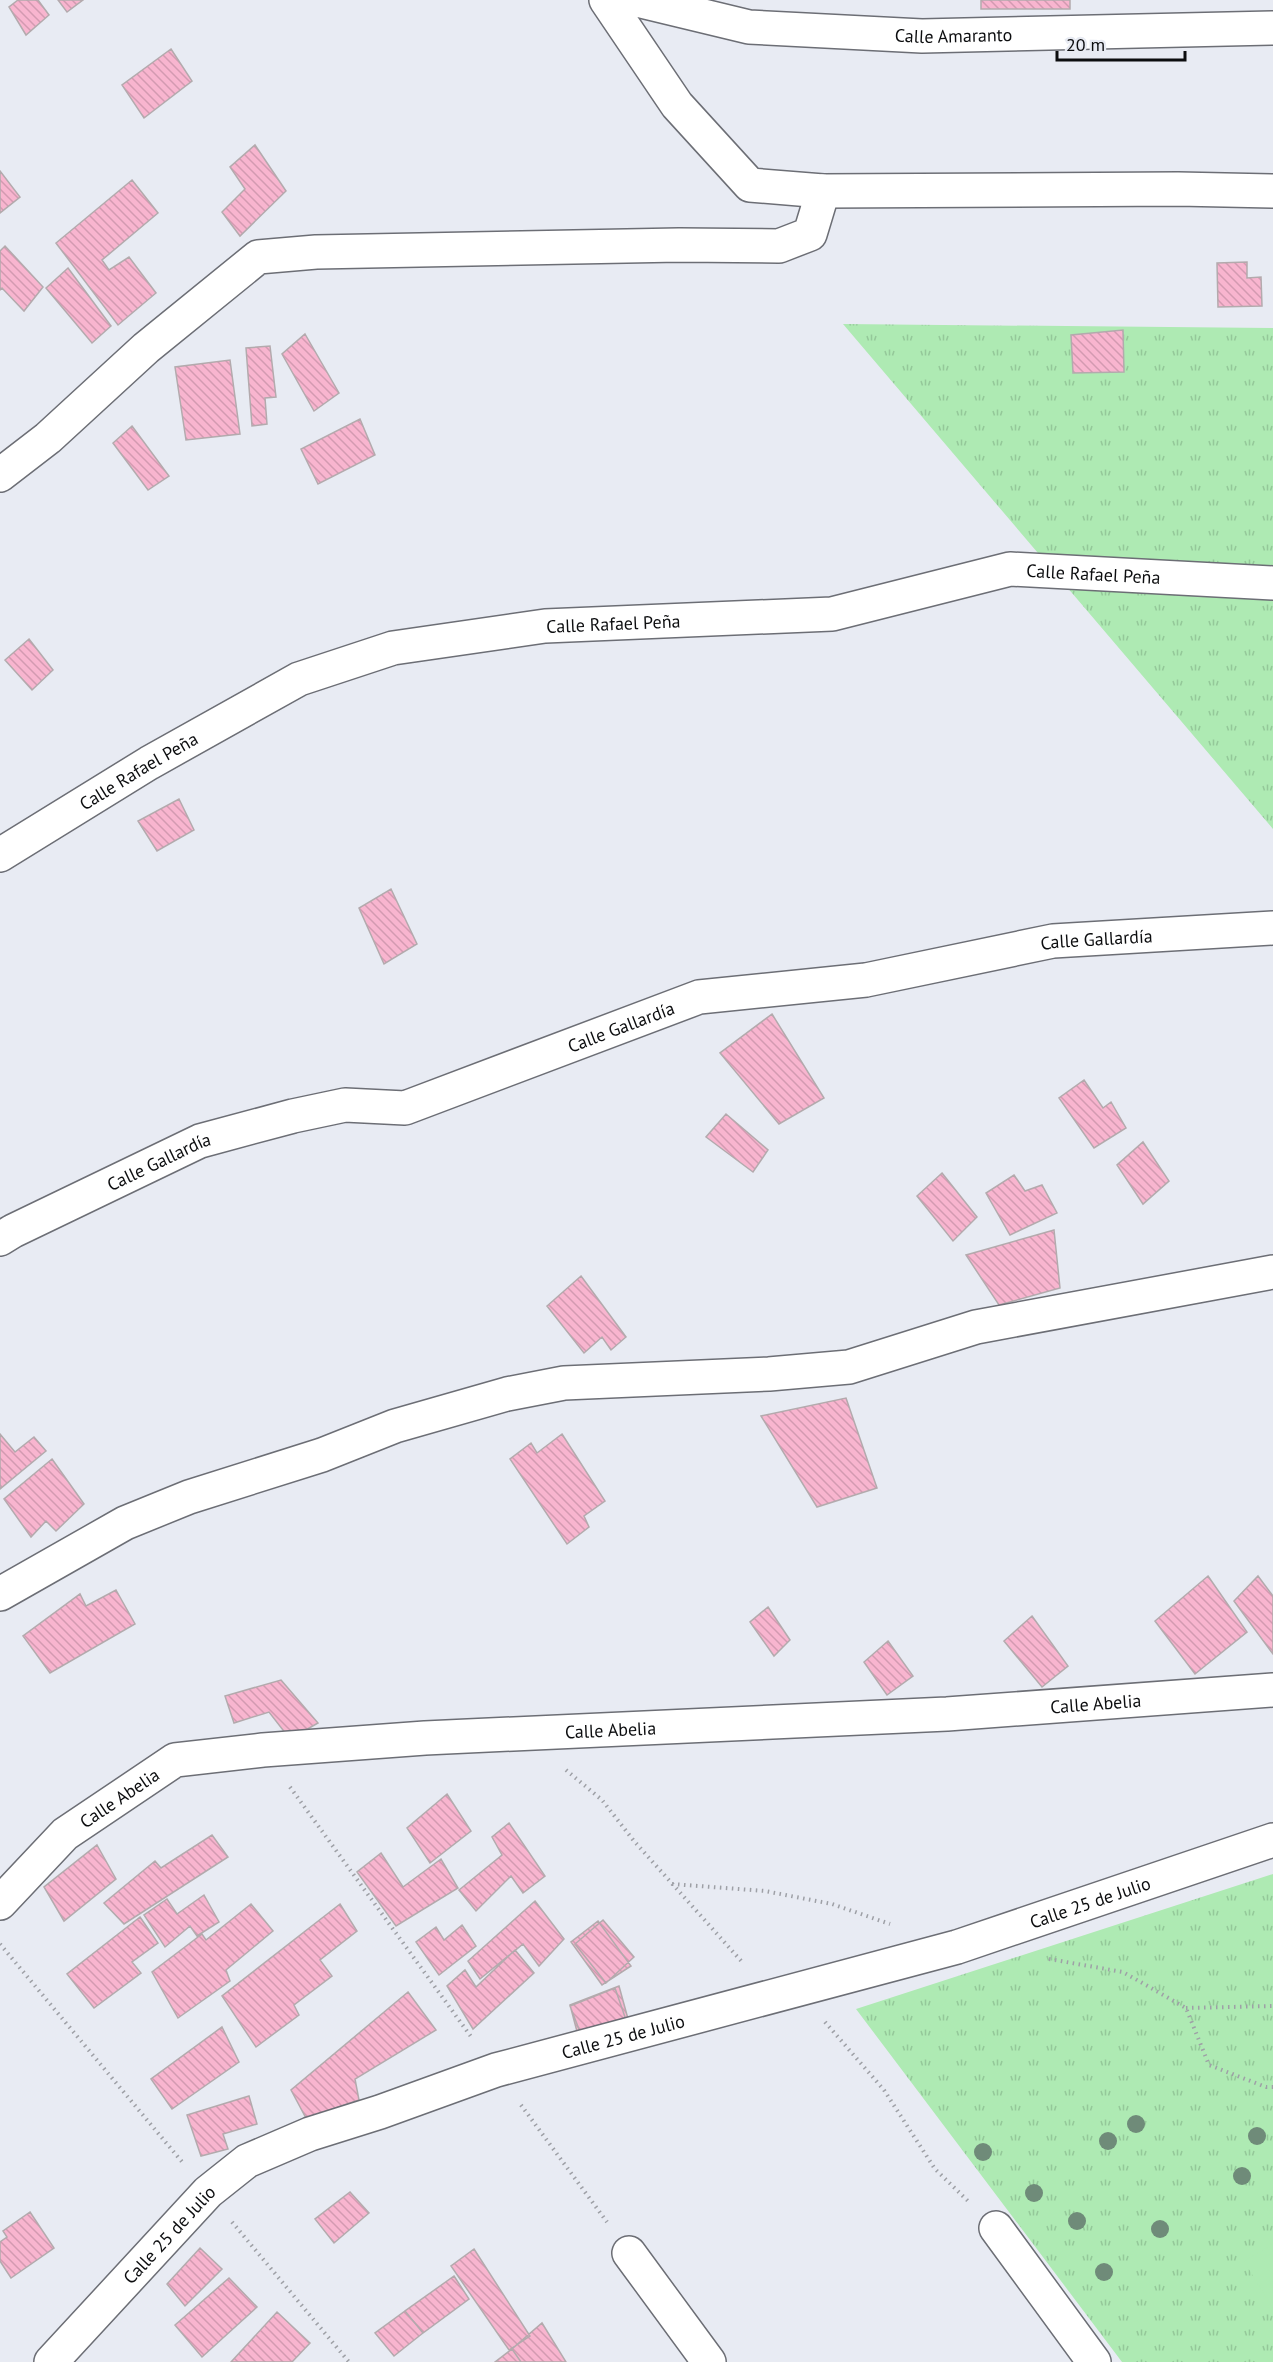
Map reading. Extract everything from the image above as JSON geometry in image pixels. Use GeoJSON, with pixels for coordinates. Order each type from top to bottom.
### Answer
{"type":"FeatureCollection","features":[{"type":"Feature","properties":{"kind":"street"},"geometry":{"type":"LineString","coordinates":[[606,0],[677,105],[750,185],[823,190],[1178,189],[1273,192]]}},
{"type":"Feature","properties":{"kind":"street","name":"Calle Amaranto"},"geometry":{"type":"LineString","coordinates":[[637,0],[749,27],[922,36],[1273,28]]}},
{"type":"Feature","properties":{"kind":"street"},"geometry":{"type":"LineString","coordinates":[[0,475],[48,438],[146,348],[258,257],[316,252],[679,245],[779,246],[810,234],[823,190]]}},
{"type":"Feature","properties":{"kind":"street","name":"Calle Rafael Peña"},"geometry":{"type":"LineString","coordinates":[[0,855],[149,763],[299,679],[393,648],[545,627],[832,614],[1010,569],[1273,583]]}},
{"type":"Feature","properties":{"kind":"street","name":"Calle Gallardía"},"geometry":{"type":"LineString","coordinates":[[0,1239],[200,1141],[293,1116],[345,1105],[405,1108],[699,998],[866,980],[1053,941],[1273,928]]}},
{"type":"Feature","properties":{"kind":"street"},"geometry":{"type":"LineString","coordinates":[[0,1594],[125,1523],[189,1497],[322,1455],[395,1426],[507,1394],[564,1383],[769,1374],[849,1367],[976,1327],[1273,1272]]}},
{"type":"Feature","properties":{"kind":"street","name":"Calle Abelia"},"geometry":{"type":"LineString","coordinates":[[0,1903],[65,1834],[175,1760],[263,1750],[425,1738],[947,1714],[1273,1689]]}},
{"type":"Feature","properties":{"kind":"street","name":"Calle 25 de Julio"},"geometry":{"type":"LineString","coordinates":[[51,2362],[208,2192],[247,2161],[289,2143],[496,2070],[796,1988],[957,1947],[1273,1840]]}},
{"type":"Feature","properties":{"kind":"street"},"geometry":{"type":"LineString","coordinates":[[996,2228],[1094,2362]]}},
{"type":"Feature","properties":{"kind":"street"},"geometry":{"type":"LineString","coordinates":[[629,2253],[709,2362]]}},
{"type":"Feature","properties":{"kind":"path"},"geometry":{"type":"LineString","coordinates":[[524,1735],[602,1800],[634,1841],[746,1966],[796,1988],[884,2090],[935,2169],[996,2228]]}},
{"type":"Feature","properties":{"kind":"path"},"geometry":{"type":"LineString","coordinates":[[263,1750],[629,2253]]}},
{"type":"Feature","properties":{"kind":"path"},"geometry":{"type":"LineString","coordinates":[[0,1944],[349,2362]]}},
{"type":"Feature","properties":{"kind":"path"},"geometry":{"type":"LineString","coordinates":[[1186,2008],[1273,2006]]}},
{"type":"Feature","properties":{"kind":"green space"},"geometry":{"type":"Polygon","coordinates":[[[843,324],[1273,328],[1273,829],[843,324]]]}},
{"type":"Feature","properties":{"kind":"green space"},"geometry":{"type":"Polygon","coordinates":[[[1273,1874],[1273,2362],[1122,2362],[856,2009],[1273,1874]]]}},
{"type":"Feature","properties":{"kind":"green space"},"geometry":{"type":"Polygon","coordinates":[[[1273,2244],[1273,2309],[1244,2261],[1273,2244]]]}},
{"type":"Feature","properties":{"kind":"building"},"geometry":{"type":"Polygon","coordinates":[[[18,0],[38,0],[49,15],[26,35],[9,7],[18,0]]]}},
{"type":"Feature","properties":{"kind":"building"},"geometry":{"type":"Polygon","coordinates":[[[58,0],[83,0],[67,12],[58,0]]]}},
{"type":"Feature","properties":{"kind":"building"},"geometry":{"type":"Polygon","coordinates":[[[981,0],[1070,0],[1070,9],[981,9],[981,0]]]}},
{"type":"Feature","properties":{"kind":"building"},"geometry":{"type":"Polygon","coordinates":[[[171,49],[192,81],[144,118],[122,85],[171,49]]]}},
{"type":"Feature","properties":{"kind":"building"},"geometry":{"type":"Polygon","coordinates":[[[255,145],[286,191],[240,236],[222,212],[245,189],[230,167],[255,145]]]}},
{"type":"Feature","properties":{"kind":"building"},"geometry":{"type":"Polygon","coordinates":[[[0,171],[20,197],[0,213],[0,171]]]}},
{"type":"Feature","properties":{"kind":"building"},"geometry":{"type":"Polygon","coordinates":[[[132,180],[158,213],[102,260],[109,270],[129,257],[156,293],[118,325],[56,243],[132,180]]]}},
{"type":"Feature","properties":{"kind":"building"},"geometry":{"type":"Polygon","coordinates":[[[5,246],[43,287],[24,311],[2,288],[0,290],[0,251],[5,246]]]}},
{"type":"Feature","properties":{"kind":"building"},"geometry":{"type":"Polygon","coordinates":[[[1247,262],[1247,278],[1261,277],[1262,306],[1218,307],[1217,263],[1247,262]]]}},
{"type":"Feature","properties":{"kind":"building"},"geometry":{"type":"Polygon","coordinates":[[[68,268],[111,326],[92,343],[46,288],[68,268]]]}},
{"type":"Feature","properties":{"kind":"building"},"geometry":{"type":"Polygon","coordinates":[[[1123,330],[1124,372],[1073,373],[1071,335],[1123,330]]]}},
{"type":"Feature","properties":{"kind":"building"},"geometry":{"type":"Polygon","coordinates":[[[305,334],[339,393],[314,411],[282,354],[305,334]]]}},
{"type":"Feature","properties":{"kind":"building"},"geometry":{"type":"Polygon","coordinates":[[[270,346],[276,397],[265,398],[267,424],[252,426],[246,348],[270,346]]]}},
{"type":"Feature","properties":{"kind":"building"},"geometry":{"type":"Polygon","coordinates":[[[230,360],[240,434],[186,440],[175,367],[230,360]]]}},
{"type":"Feature","properties":{"kind":"building"},"geometry":{"type":"Polygon","coordinates":[[[360,419],[375,455],[318,484],[301,449],[360,419]]]}},
{"type":"Feature","properties":{"kind":"building"},"geometry":{"type":"Polygon","coordinates":[[[132,426],[169,476],[148,490],[113,443],[132,426]]]}},
{"type":"Feature","properties":{"kind":"building"},"geometry":{"type":"Polygon","coordinates":[[[29,639],[53,670],[32,690],[5,660],[29,639]]]}},
{"type":"Feature","properties":{"kind":"building"},"geometry":{"type":"Polygon","coordinates":[[[179,799],[194,830],[157,851],[138,821],[179,799]]]}},
{"type":"Feature","properties":{"kind":"building"},"geometry":{"type":"Polygon","coordinates":[[[391,889],[417,944],[384,964],[359,908],[391,889]]]}},
{"type":"Feature","properties":{"kind":"building"},"geometry":{"type":"Polygon","coordinates":[[[772,1014],[824,1098],[779,1124],[720,1053],[772,1014]]]}},
{"type":"Feature","properties":{"kind":"building"},"geometry":{"type":"Polygon","coordinates":[[[1084,1080],[1103,1108],[1111,1102],[1126,1128],[1094,1148],[1059,1098],[1084,1080]]]}},
{"type":"Feature","properties":{"kind":"building"},"geometry":{"type":"Polygon","coordinates":[[[726,1114],[768,1150],[753,1172],[706,1137],[726,1114]]]}},
{"type":"Feature","properties":{"kind":"building"},"geometry":{"type":"Polygon","coordinates":[[[1143,1142],[1169,1181],[1143,1204],[1117,1165],[1143,1142]]]}},
{"type":"Feature","properties":{"kind":"building"},"geometry":{"type":"Polygon","coordinates":[[[942,1173],[977,1217],[953,1241],[917,1196],[942,1173]]]}},
{"type":"Feature","properties":{"kind":"building"},"geometry":{"type":"Polygon","coordinates":[[[1014,1175],[1025,1191],[1042,1185],[1057,1213],[1010,1235],[986,1193],[1014,1175]]]}},
{"type":"Feature","properties":{"kind":"building"},"geometry":{"type":"Polygon","coordinates":[[[1054,1230],[1060,1288],[999,1305],[966,1255],[1054,1230]]]}},
{"type":"Feature","properties":{"kind":"building"},"geometry":{"type":"Polygon","coordinates":[[[581,1276],[626,1337],[611,1350],[602,1337],[584,1353],[547,1306],[581,1276]]]}},
{"type":"Feature","properties":{"kind":"building"},"geometry":{"type":"Polygon","coordinates":[[[846,1398],[877,1488],[817,1507],[761,1416],[846,1398]]]}},
{"type":"Feature","properties":{"kind":"building"},"geometry":{"type":"Polygon","coordinates":[[[0,1434],[15,1452],[34,1437],[46,1451],[0,1489],[0,1434]]]}},
{"type":"Feature","properties":{"kind":"building"},"geometry":{"type":"Polygon","coordinates":[[[562,1434],[605,1501],[584,1516],[589,1527],[567,1544],[510,1459],[531,1443],[537,1453],[562,1434]]]}},
{"type":"Feature","properties":{"kind":"building"},"geometry":{"type":"Polygon","coordinates":[[[52,1459],[84,1504],[56,1531],[46,1521],[31,1537],[4,1499],[52,1459]]]}},
{"type":"Feature","properties":{"kind":"building"},"geometry":{"type":"Polygon","coordinates":[[[1208,1576],[1247,1632],[1195,1674],[1155,1621],[1208,1576]]]}},
{"type":"Feature","properties":{"kind":"building"},"geometry":{"type":"Polygon","coordinates":[[[1258,1576],[1273,1596],[1273,1654],[1234,1601],[1258,1576]]]}},
{"type":"Feature","properties":{"kind":"building"},"geometry":{"type":"Polygon","coordinates":[[[116,1590],[135,1624],[50,1673],[23,1636],[80,1594],[86,1606],[116,1590]]]}},
{"type":"Feature","properties":{"kind":"building"},"geometry":{"type":"Polygon","coordinates":[[[768,1607],[790,1640],[774,1656],[750,1622],[768,1607]]]}},
{"type":"Feature","properties":{"kind":"building"},"geometry":{"type":"Polygon","coordinates":[[[1032,1616],[1068,1666],[1042,1687],[1004,1641],[1032,1616]]]}},
{"type":"Feature","properties":{"kind":"building"},"geometry":{"type":"Polygon","coordinates":[[[888,1641],[913,1676],[887,1695],[864,1662],[888,1641]]]}},
{"type":"Feature","properties":{"kind":"building"},"geometry":{"type":"Polygon","coordinates":[[[281,1680],[318,1723],[290,1739],[269,1712],[234,1723],[225,1696],[281,1680]]]}},
{"type":"Feature","properties":{"kind":"building"},"geometry":{"type":"Polygon","coordinates":[[[447,1794],[471,1831],[430,1863],[407,1828],[447,1794]]]}},
{"type":"Feature","properties":{"kind":"building"},"geometry":{"type":"Polygon","coordinates":[[[509,1823],[545,1876],[523,1893],[511,1876],[476,1911],[459,1890],[502,1855],[492,1837],[509,1823]]]}},
{"type":"Feature","properties":{"kind":"building"},"geometry":{"type":"Polygon","coordinates":[[[212,1835],[228,1857],[124,1924],[104,1903],[155,1861],[161,1868],[212,1835]]]}},
{"type":"Feature","properties":{"kind":"building"},"geometry":{"type":"Polygon","coordinates":[[[97,1845],[116,1879],[64,1921],[44,1887],[97,1845]]]}},
{"type":"Feature","properties":{"kind":"building"},"geometry":{"type":"Polygon","coordinates":[[[381,1853],[403,1887],[441,1859],[458,1888],[396,1926],[357,1872],[381,1853]]]}},
{"type":"Feature","properties":{"kind":"building"},"geometry":{"type":"Polygon","coordinates":[[[204,1895],[219,1922],[197,1936],[190,1926],[165,1947],[144,1915],[167,1899],[177,1914],[204,1895]]]}},
{"type":"Feature","properties":{"kind":"building"},"geometry":{"type":"Polygon","coordinates":[[[535,1901],[564,1939],[539,1966],[523,1944],[480,1979],[468,1961],[535,1901]]]}},
{"type":"Feature","properties":{"kind":"building"},"geometry":{"type":"Polygon","coordinates":[[[251,1904],[273,1931],[226,1970],[230,1981],[178,2018],[152,1972],[202,1934],[206,1940],[251,1904]]]}},
{"type":"Feature","properties":{"kind":"building"},"geometry":{"type":"Polygon","coordinates":[[[340,1904],[357,1931],[320,1960],[332,1976],[294,2005],[299,2015],[256,2047],[222,1996],[340,1904]]]}},
{"type":"Feature","properties":{"kind":"building"},"geometry":{"type":"Polygon","coordinates":[[[140,1917],[158,1943],[132,1962],[141,1973],[94,2008],[67,1974],[140,1917]]]}},
{"type":"Feature","properties":{"kind":"building"},"geometry":{"type":"Polygon","coordinates":[[[603,1920],[634,1957],[606,1983],[575,1944],[603,1920]]]}},
{"type":"Feature","properties":{"kind":"building"},"geometry":{"type":"Polygon","coordinates":[[[598,1921],[631,1966],[602,1985],[571,1942],[598,1921]]]}},
{"type":"Feature","properties":{"kind":"building"},"geometry":{"type":"Polygon","coordinates":[[[462,1925],[476,1946],[439,1975],[416,1942],[436,1927],[444,1940],[462,1925]]]}},
{"type":"Feature","properties":{"kind":"building"},"geometry":{"type":"Polygon","coordinates":[[[515,1950],[534,1973],[473,2029],[447,1986],[465,1970],[476,1987],[515,1950]]]}},
{"type":"Feature","properties":{"kind":"building"},"geometry":{"type":"Polygon","coordinates":[[[619,1986],[630,2026],[580,2043],[570,2005],[619,1986]]]}},
{"type":"Feature","properties":{"kind":"building"},"geometry":{"type":"Polygon","coordinates":[[[615,1988],[626,2020],[582,2037],[570,2006],[615,1988]]]}},
{"type":"Feature","properties":{"kind":"building"},"geometry":{"type":"Polygon","coordinates":[[[408,1992],[436,2030],[355,2079],[359,2100],[306,2118],[291,2090],[408,1992]]]}},
{"type":"Feature","properties":{"kind":"building"},"geometry":{"type":"Polygon","coordinates":[[[222,2027],[239,2062],[172,2109],[151,2079],[222,2027]]]}},
{"type":"Feature","properties":{"kind":"building"},"geometry":{"type":"Polygon","coordinates":[[[249,2096],[257,2124],[223,2134],[228,2149],[201,2156],[187,2115],[249,2096]]]}},
{"type":"Feature","properties":{"kind":"building"},"geometry":{"type":"Polygon","coordinates":[[[350,2192],[369,2213],[334,2243],[315,2219],[350,2192]]]}},
{"type":"Feature","properties":{"kind":"building"},"geometry":{"type":"Polygon","coordinates":[[[30,2212],[54,2248],[11,2278],[0,2261],[0,2242],[7,2237],[3,2231],[30,2212]]]}},
{"type":"Feature","properties":{"kind":"building"},"geometry":{"type":"Polygon","coordinates":[[[200,2248],[222,2269],[185,2306],[167,2284],[200,2248]]]}},
{"type":"Feature","properties":{"kind":"building"},"geometry":{"type":"Polygon","coordinates":[[[474,2249],[530,2336],[509,2350],[451,2266],[474,2249]]]}},
{"type":"Feature","properties":{"kind":"building"},"geometry":{"type":"Polygon","coordinates":[[[454,2276],[469,2299],[423,2333],[405,2311],[454,2276]]]}},
{"type":"Feature","properties":{"kind":"building"},"geometry":{"type":"Polygon","coordinates":[[[229,2278],[257,2307],[202,2357],[175,2325],[229,2278]]]}},
{"type":"Feature","properties":{"kind":"building"},"geometry":{"type":"Polygon","coordinates":[[[405,2311],[423,2333],[394,2356],[375,2333],[405,2311]]]}},
{"type":"Feature","properties":{"kind":"building"},"geometry":{"type":"Polygon","coordinates":[[[277,2312],[310,2343],[292,2362],[231,2362],[277,2312]]]}},
{"type":"Feature","properties":{"kind":"building"},"geometry":{"type":"Polygon","coordinates":[[[542,2323],[566,2362],[521,2362],[512,2349],[542,2323]]]}},
{"type":"Feature","properties":{"kind":"building"},"geometry":{"type":"Polygon","coordinates":[[[512,2349],[521,2362],[495,2362],[512,2349]]]}}]}
